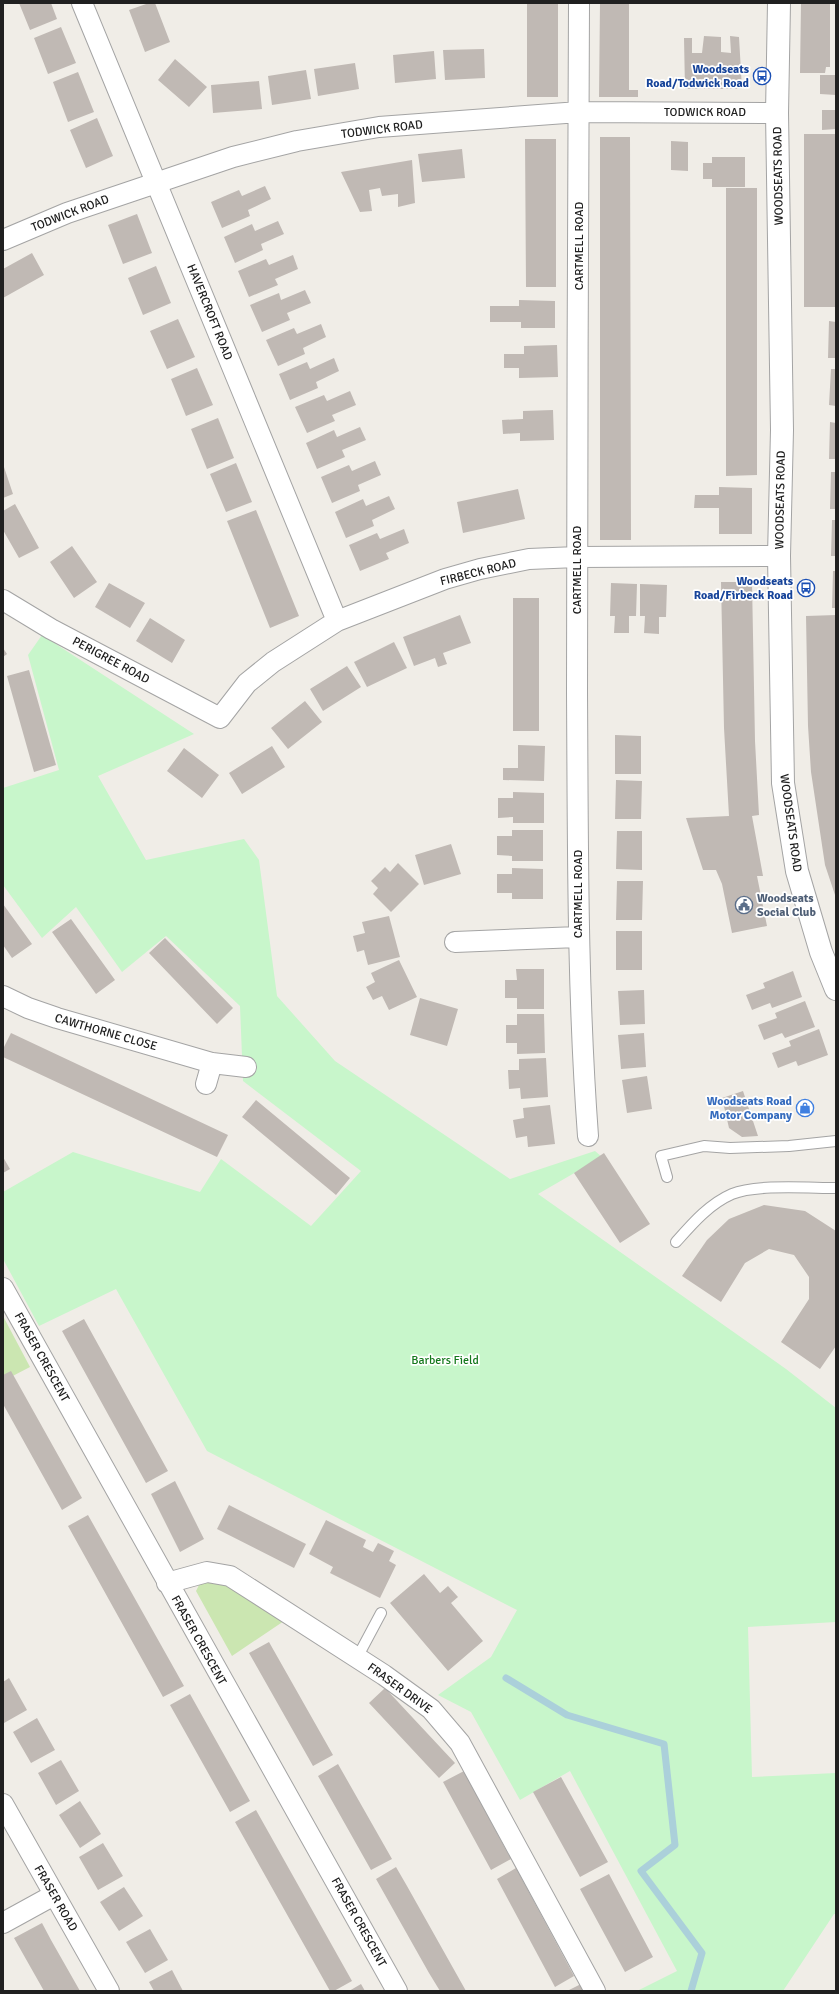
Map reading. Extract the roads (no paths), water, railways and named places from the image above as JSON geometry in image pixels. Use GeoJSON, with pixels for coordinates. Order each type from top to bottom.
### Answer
{"type":"FeatureCollection","features":[{"type":"Feature","properties":{"kind":"street","name":"HAVERCROFT ROAD"},"geometry":{"type":"LineString","coordinates":[[82,3],[158,182],[337,621]]}},
{"type":"Feature","properties":{"kind":"street","name":"CARTMELL ROAD"},"geometry":{"type":"LineString","coordinates":[[579,3],[577,556],[578,937],[583,1070],[588,1136]]}},
{"type":"Feature","properties":{"kind":"street","name":"WOODSEATS ROAD"},"geometry":{"type":"LineString","coordinates":[[779,3],[777,113],[782,430],[779,556],[783,783],[797,871],[821,952],[836,988]]}},
{"type":"Feature","properties":{"kind":"street","name":"TODWICK ROAD"},"geometry":{"type":"LineString","coordinates":[[3,240],[67,213],[233,157],[297,141],[379,127],[579,112],[777,113]]}},
{"type":"Feature","properties":{"kind":"street","name":"FIRBECK ROAD"},"geometry":{"type":"LineString","coordinates":[[220,718],[237,694],[273,662],[337,621],[445,579],[480,569],[529,559],[577,556],[779,556]]}},
{"type":"Feature","properties":{"kind":"street","name":"PERIGREE ROAD"},"geometry":{"type":"LineString","coordinates":[[3,600],[51,629],[220,718]]}},
{"type":"Feature","properties":{"kind":"street"},"geometry":{"type":"LineString","coordinates":[[455,942],[578,937]]}},
{"type":"Feature","properties":{"kind":"street","name":"CAWTHORNE CLOSE"},"geometry":{"type":"LineString","coordinates":[[3,996],[28,1008],[57,1018],[212,1063],[246,1067]]}},
{"type":"Feature","properties":{"kind":"street"},"geometry":{"type":"LineString","coordinates":[[206,1084],[212,1063]]}},
{"type":"Feature","properties":{"kind":"street","name":"FRASER CRESCENT"},"geometry":{"type":"LineString","coordinates":[[3,1288],[167,1583],[398,1991]]}},
{"type":"Feature","properties":{"kind":"street","name":"FRASER DRIVE"},"geometry":{"type":"LineString","coordinates":[[167,1583],[207,1572],[230,1576],[384,1675],[431,1709],[460,1743],[595,1991]]}},
{"type":"Feature","properties":{"kind":"street","name":"FRASER ROAD"},"geometry":{"type":"LineString","coordinates":[[3,1804],[109,1991]]}},
{"type":"Feature","properties":{"kind":"street"},"geometry":{"type":"LineString","coordinates":[[3,1923],[54,1895]]}},
{"type":"Feature","properties":{"kind":"lane"},"geometry":{"type":"LineString","coordinates":[[667,1177],[661,1156],[704,1146],[730,1148],[836,1141]]}},
{"type":"Feature","properties":{"kind":"lane"},"geometry":{"type":"LineString","coordinates":[[676,1242],[704,1212],[732,1194],[756,1188],[836,1188]]}},
{"type":"Feature","properties":{"kind":"lane"},"geometry":{"type":"LineString","coordinates":[[357,1658],[381,1613]]}},
{"type":"Feature","properties":{"kind":"waterway"},"geometry":{"type":"LineString","coordinates":[[506,1678],[567,1715],[664,1744],[675,1845],[641,1871],[702,1953],[691,1991]]}},
{"type":"Feature","properties":{"kind":"place","name":"Woodseats Road/Todwick Road"},"geometry":{"type":"Point","coordinates":[762,76]}},
{"type":"Feature","properties":{"kind":"place","name":"Woodseats Road/Firbeck Road"},"geometry":{"type":"Point","coordinates":[806,588]}},
{"type":"Feature","properties":{"kind":"place","name":"Woodseats Social Club"},"geometry":{"type":"Point","coordinates":[744,905]}},
{"type":"Feature","properties":{"kind":"place","name":"Woodseats Road Motor Company"},"geometry":{"type":"Point","coordinates":[805,1108]}},
{"type":"Feature","properties":{"kind":"park label","name":"Barbers Field"},"geometry":{"type":"Point","coordinates":[445,1360]}}]}
